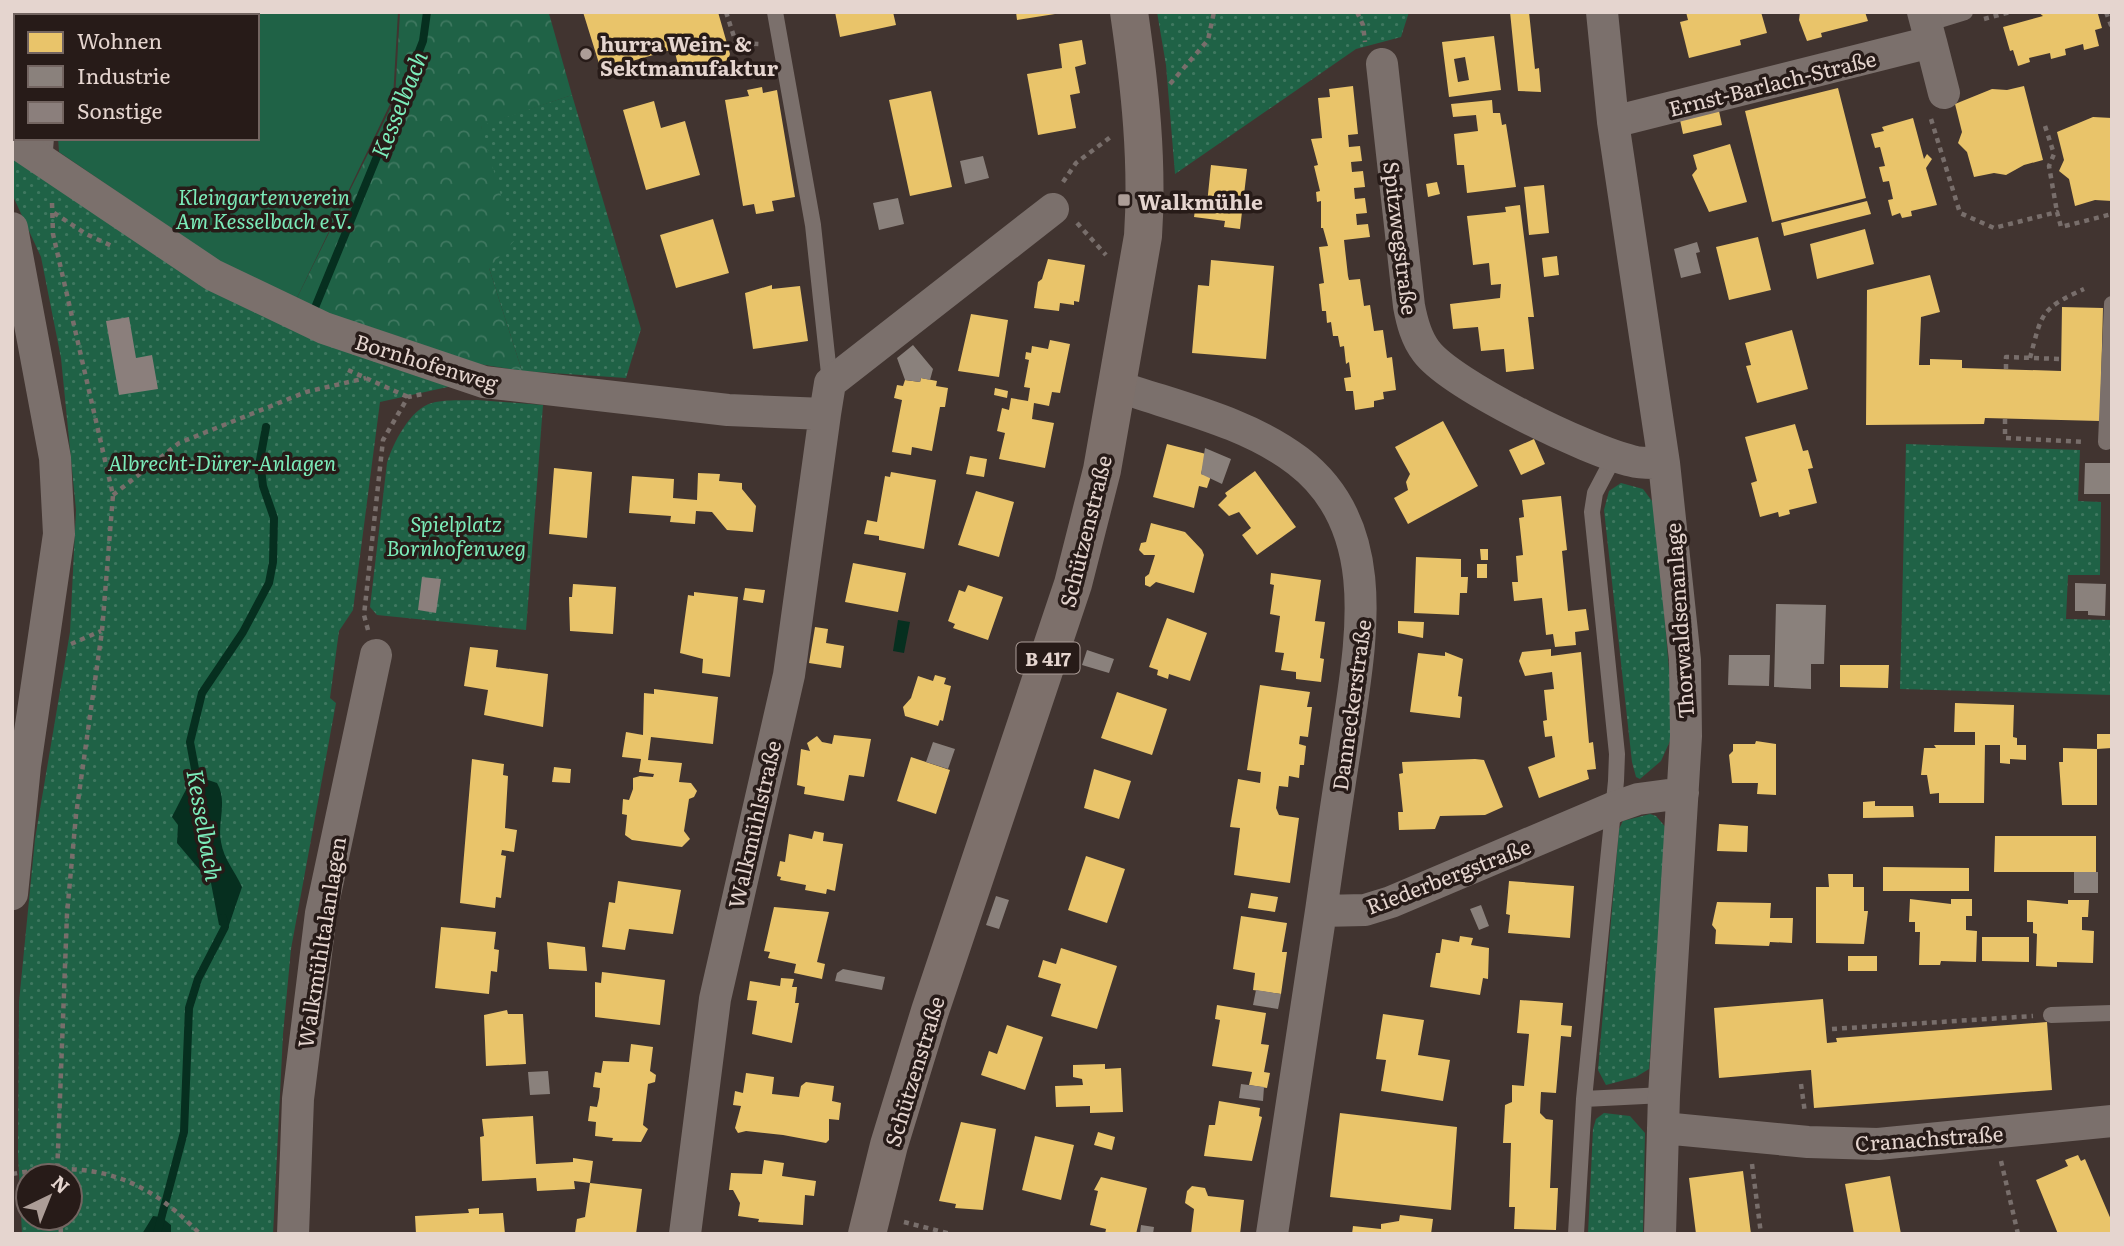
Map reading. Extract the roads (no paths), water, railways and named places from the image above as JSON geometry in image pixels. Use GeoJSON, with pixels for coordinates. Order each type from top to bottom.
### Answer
{"type":"FeatureCollection","features":[{"type":"Feature","properties":{"kind":"main road","name":"Schützenstraße"},"geometry":{"type":"LineString","coordinates":[[867,1234],[890,1144],[930,1011],[1073,584],[1102,470],[1143,236],[1146,197],[1142,117],[1129,12]]}},
{"type":"Feature","properties":{"kind":"street","name":"Thorwaldsenanlage"},"geometry":{"type":"LineString","coordinates":[[1602,12],[1613,122],[1664,463],[1685,660],[1683,793],[1664,1095],[1660,1234]]}},
{"type":"Feature","properties":{"kind":"street","name":"Ernst-Barlach-Straße"},"geometry":{"type":"LineString","coordinates":[[1613,122],[1927,26]]}},
{"type":"Feature","properties":{"kind":"street"},"geometry":{"type":"LineString","coordinates":[[1927,26],[1943,88]]}},
{"type":"Feature","properties":{"kind":"street","name":"Spitzwegstraße"},"geometry":{"type":"LineString","coordinates":[[1382,64],[1409,306],[1412,322],[1426,351],[1450,375],[1474,390],[1615,455],[1631,461],[1664,463]]}},
{"type":"Feature","properties":{"kind":"street","name":"Bornhofenweg"},"geometry":{"type":"LineString","coordinates":[[12,140],[45,150],[118,214],[213,275],[324,328],[484,382],[728,410],[825,414]]}},
{"type":"Feature","properties":{"kind":"street"},"geometry":{"type":"LineString","coordinates":[[825,414],[830,383],[1062,212]]}},
{"type":"Feature","properties":{"kind":"street"},"geometry":{"type":"LineString","coordinates":[[12,228],[19,294],[55,458],[58,534],[25,766],[12,894]]}},
{"type":"Feature","properties":{"kind":"street","name":"Danneckerstraße"},"geometry":{"type":"LineString","coordinates":[[1117,386],[1249,432],[1273,444],[1301,463],[1324,487],[1344,520],[1358,564],[1363,617],[1321,911]]}},
{"type":"Feature","properties":{"kind":"street","name":"Walkmühlstraße"},"geometry":{"type":"LineString","coordinates":[[685,1234],[715,999],[789,674],[825,414]]}},
{"type":"Feature","properties":{"kind":"street","name":"Walkmühltalanlagen"},"geometry":{"type":"LineString","coordinates":[[293,1234],[298,1099],[321,913],[376,655]]}},
{"type":"Feature","properties":{"kind":"street","name":"Riederbergstraße"},"geometry":{"type":"LineString","coordinates":[[1321,911],[1365,910],[1391,902],[1615,807],[1638,799],[1683,793]]}},
{"type":"Feature","properties":{"kind":"street"},"geometry":{"type":"LineString","coordinates":[[1272,1234],[1321,911]]}},
{"type":"Feature","properties":{"kind":"street","name":"Cranachstraße"},"geometry":{"type":"LineString","coordinates":[[1663,1128],[1844,1144],[1906,1142],[2112,1121]]}},
{"type":"Feature","properties":{"kind":"lane"},"geometry":{"type":"LineString","coordinates":[[775,12],[813,225],[830,383]]}},
{"type":"Feature","properties":{"kind":"lane"},"geometry":{"type":"LineString","coordinates":[[1927,26],[1965,12]]}},
{"type":"Feature","properties":{"kind":"lane"},"geometry":{"type":"LineString","coordinates":[[2106,442],[2112,304]]}},
{"type":"Feature","properties":{"kind":"lane"},"geometry":{"type":"LineString","coordinates":[[1576,1234],[1584,1099],[1615,807],[1617,754],[1592,512],[1595,493],[1615,455]]}},
{"type":"Feature","properties":{"kind":"lane"},"geometry":{"type":"LineString","coordinates":[[2051,1015],[2112,1013]]}},
{"type":"Feature","properties":{"kind":"lane"},"geometry":{"type":"LineString","coordinates":[[1584,1099],[1664,1095]]}},
{"type":"Feature","properties":{"kind":"water"},"geometry":{"type":"Polygon","coordinates":[[[898,620],[910,622],[904,653],[893,651],[898,620]]]}},
{"type":"Feature","properties":{"kind":"water"},"geometry":{"type":"Polygon","coordinates":[[[196,776],[217,783],[220,790],[222,848],[242,887],[228,928],[219,925],[211,883],[177,843],[178,825],[172,817],[196,776]]]}},
{"type":"Feature","properties":{"kind":"water"},"geometry":{"type":"Polygon","coordinates":[[[153,1216],[161,1217],[171,1225],[171,1234],[142,1234],[153,1216]]]}},
{"type":"Feature","properties":{"kind":"waterway","name":"Kesselbach"},"geometry":{"type":"LineString","coordinates":[[314,310],[423,41],[427,12]]}},
{"type":"Feature","properties":{"kind":"waterway","name":"Kesselbach"},"geometry":{"type":"LineString","coordinates":[[198,785],[190,742],[202,693],[243,632],[269,583],[273,562],[274,518],[263,486],[260,460],[266,427]]}},
{"type":"Feature","properties":{"kind":"waterway","name":"Kesselbach"},"geometry":{"type":"LineString","coordinates":[[157,1234],[184,1132],[189,1008],[198,979],[225,927],[223,918]]}},
{"type":"Feature","properties":{"kind":"place","name":"hurra Wein- & Sektmanufaktur"},"geometry":{"type":"Point","coordinates":[586,54]}},
{"type":"Feature","properties":{"kind":"place","name":"Walkmühle"},"geometry":{"type":"Point","coordinates":[1124,200]}},
{"type":"Feature","properties":{"kind":"park label","name":"Kleingartenverein Am Kesselbach e.V."},"geometry":{"type":"Point","coordinates":[264,207]}},
{"type":"Feature","properties":{"kind":"park label","name":"Albrecht-Dürer-Anlagen"},"geometry":{"type":"Point","coordinates":[222,461]}},
{"type":"Feature","properties":{"kind":"park label","name":"Spielplatz Bornhofenweg"},"geometry":{"type":"Point","coordinates":[456,534]}}]}
